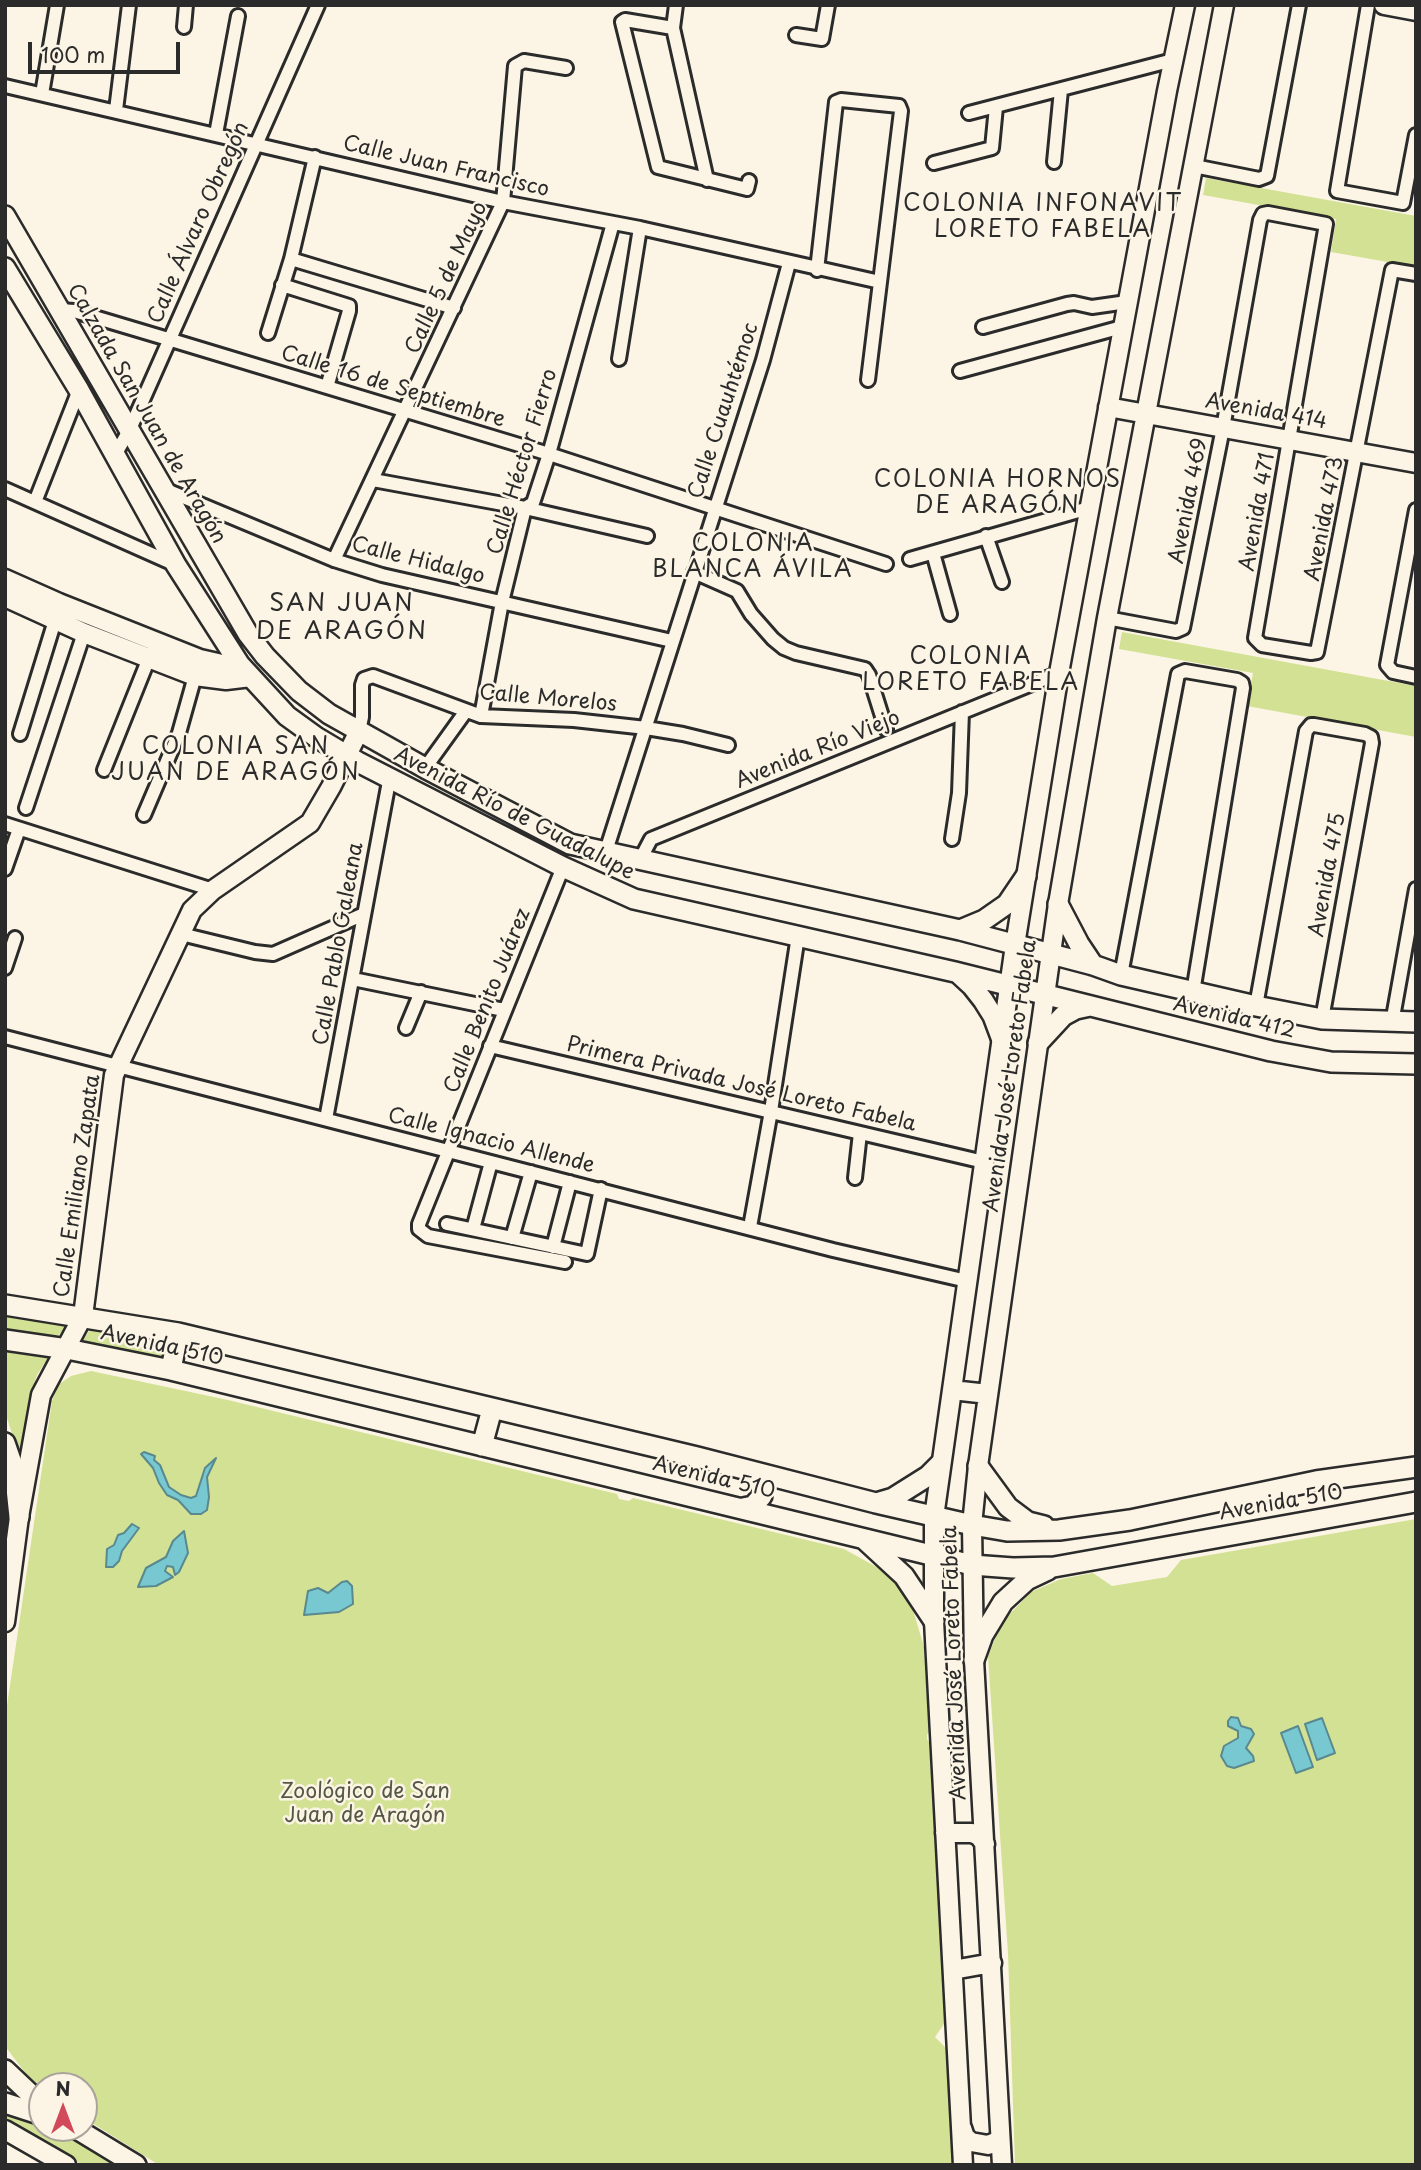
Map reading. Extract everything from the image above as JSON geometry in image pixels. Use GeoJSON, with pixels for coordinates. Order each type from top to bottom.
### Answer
{"type":"FeatureCollection","features":[{"type":"Feature","properties":{"kind":"main road","name":"Avenida José Loreto Fabela"},"geometry":{"type":"LineString","coordinates":[[963,2161],[934,1621],[934,1517],[1015,945],[1059,673],[1122,327],[1185,5]]}},
{"type":"Feature","properties":{"kind":"main road","name":"Avenida José Loreto Fabela"},"geometry":{"type":"LineString","coordinates":[[1002,2163],[974,1660],[972,1525],[978,1466],[1058,904],[1107,618],[1224,5]]}},
{"type":"Feature","properties":{"kind":"main road"},"geometry":{"type":"LineString","coordinates":[[1384,5],[1416,11]]}},
{"type":"Feature","properties":{"kind":"main road","name":"Calzada San Juan de Aragón"},"geometry":{"type":"LineString","coordinates":[[5,216],[248,634]]}},
{"type":"Feature","properties":{"kind":"main road"},"geometry":{"type":"LineString","coordinates":[[5,268],[79,390],[176,565],[246,671]]}},
{"type":"Feature","properties":{"kind":"main road","name":"Avenida 414"},"geometry":{"type":"LineString","coordinates":[[1108,407],[1416,463]]}},
{"type":"Feature","properties":{"kind":"main road"},"geometry":{"type":"LineString","coordinates":[[5,579],[57,612],[84,633],[148,659],[195,676],[226,680],[246,671]]}},
{"type":"Feature","properties":{"kind":"main road"},"geometry":{"type":"LineString","coordinates":[[5,597],[156,641],[200,659],[246,671]]}},
{"type":"Feature","properties":{"kind":"main road","name":"Avenida Río de Guadalupe"},"geometry":{"type":"LineString","coordinates":[[248,634],[299,691],[329,713],[425,768],[570,844],[960,930],[1052,954]]}},
{"type":"Feature","properties":{"kind":"main road","name":"Avenida Río de Guadalupe"},"geometry":{"type":"LineString","coordinates":[[246,671],[287,716],[316,737],[564,867],[634,899],[1046,994]]}},
{"type":"Feature","properties":{"kind":"main road","name":"Calle Emiliano Zapata"},"geometry":{"type":"LineString","coordinates":[[5,1622],[19,1517],[41,1395],[83,1316],[112,1085],[118,1067],[192,910],[213,890],[310,823],[359,731]]}},
{"type":"Feature","properties":{"kind":"main road"},"geometry":{"type":"LineString","coordinates":[[960,930],[984,920],[1001,908],[1015,894],[1026,876]]}},
{"type":"Feature","properties":{"kind":"main road"},"geometry":{"type":"LineString","coordinates":[[1058,904],[1093,965]]}},
{"type":"Feature","properties":{"kind":"main road","name":"Avenida 412"},"geometry":{"type":"LineString","coordinates":[[1052,954],[1121,975],[1322,1020],[1416,1023]]}},
{"type":"Feature","properties":{"kind":"main road"},"geometry":{"type":"LineString","coordinates":[[955,972],[972,986],[983,1000],[993,1016],[1002,1040]]}},
{"type":"Feature","properties":{"kind":"main road","name":"Avenida 412"},"geometry":{"type":"LineString","coordinates":[[1046,994],[1270,1051],[1331,1062],[1416,1065]]}},
{"type":"Feature","properties":{"kind":"main road"},"geometry":{"type":"LineString","coordinates":[[1038,1043],[1063,1016],[1076,1009],[1091,1006]]}},
{"type":"Feature","properties":{"kind":"main road","name":"Avenida 510"},"geometry":{"type":"LineString","coordinates":[[5,1304],[178,1333],[934,1517],[1007,1531],[1059,1530],[1130,1520],[1316,1481],[1416,1467]]}},
{"type":"Feature","properties":{"kind":"main road"},"geometry":{"type":"LineString","coordinates":[[171,1370],[178,1333]]}},
{"type":"Feature","properties":{"kind":"main road","name":"Avenida 510"},"geometry":{"type":"LineString","coordinates":[[5,1340],[67,1349],[171,1370],[972,1565],[1054,1567],[1416,1502]]}},
{"type":"Feature","properties":{"kind":"main road"},"geometry":{"type":"LineString","coordinates":[[953,1390],[988,1394]]}},
{"type":"Feature","properties":{"kind":"main road"},"geometry":{"type":"LineString","coordinates":[[482,1446],[492,1409]]}},
{"type":"Feature","properties":{"kind":"main road"},"geometry":{"type":"LineString","coordinates":[[5,1443],[14,1469],[19,1517]]}},
{"type":"Feature","properties":{"kind":"main road"},"geometry":{"type":"LineString","coordinates":[[876,1503],[893,1498],[928,1476],[940,1464]]}},
{"type":"Feature","properties":{"kind":"main road"},"geometry":{"type":"LineString","coordinates":[[978,1466],[1007,1507],[1028,1522],[1059,1530]]}},
{"type":"Feature","properties":{"kind":"main road"},"geometry":{"type":"LineString","coordinates":[[743,1508],[753,1506],[762,1496],[761,1483],[755,1472]]}},
{"type":"Feature","properties":{"kind":"main road"},"geometry":{"type":"LineString","coordinates":[[1130,1520],[1135,1553]]}},
{"type":"Feature","properties":{"kind":"main road"},"geometry":{"type":"LineString","coordinates":[[862,1537],[904,1576],[934,1621]]}},
{"type":"Feature","properties":{"kind":"main road"},"geometry":{"type":"LineString","coordinates":[[974,1660],[983,1635],[1003,1602],[1027,1580],[1054,1567]]}},
{"type":"Feature","properties":{"kind":"main road"},"geometry":{"type":"LineString","coordinates":[[944,1810],[949,1818],[957,1821],[983,1821]]}},
{"type":"Feature","properties":{"kind":"main road"},"geometry":{"type":"LineString","coordinates":[[945,1833],[972,1833],[979,1836],[985,1844]]}},
{"type":"Feature","properties":{"kind":"main road"},"geometry":{"type":"LineString","coordinates":[[953,1970],[992,1963]]}},
{"type":"Feature","properties":{"kind":"main road"},"geometry":{"type":"LineString","coordinates":[[5,2070],[28,2092]]}},
{"type":"Feature","properties":{"kind":"main road"},"geometry":{"type":"LineString","coordinates":[[5,2103],[28,2110]]}},
{"type":"Feature","properties":{"kind":"main road"},"geometry":{"type":"LineString","coordinates":[[962,2128],[965,2137],[971,2142],[988,2145],[1000,2140]]}},
{"type":"Feature","properties":{"kind":"main road"},"geometry":{"type":"LineString","coordinates":[[5,2130],[66,2165]]}},
{"type":"Feature","properties":{"kind":"main road"},"geometry":{"type":"LineString","coordinates":[[98,2142],[136,2165]]}},
{"type":"Feature","properties":{"kind":"main road"},"geometry":{"type":"LineString","coordinates":[[963,2161],[984,2155],[1002,2163]]}},
{"type":"Feature","properties":{"kind":"street"},"geometry":{"type":"LineString","coordinates":[[42,94],[57,5]]}},
{"type":"Feature","properties":{"kind":"street"},"geometry":{"type":"LineString","coordinates":[[116,110],[130,5]]}},
{"type":"Feature","properties":{"kind":"street"},"geometry":{"type":"LineString","coordinates":[[184,27],[186,5]]}},
{"type":"Feature","properties":{"kind":"street","name":"Calle Álvaro Obregón"},"geometry":{"type":"LineString","coordinates":[[114,456],[130,429],[318,5]]}},
{"type":"Feature","properties":{"kind":"street"},"geometry":{"type":"LineString","coordinates":[[676,5],[673,28],[707,180]]}},
{"type":"Feature","properties":{"kind":"street"},"geometry":{"type":"LineString","coordinates":[[796,35],[822,39],[828,5]]}},
{"type":"Feature","properties":{"kind":"street"},"geometry":{"type":"LineString","coordinates":[[1194,166],[1259,179],[1269,174],[1299,5]]}},
{"type":"Feature","properties":{"kind":"street"},"geometry":{"type":"LineString","coordinates":[[1368,5],[1337,191],[1404,203],[1416,135]]}},
{"type":"Feature","properties":{"kind":"street"},"geometry":{"type":"LineString","coordinates":[[216,134],[237,16]]}},
{"type":"Feature","properties":{"kind":"street"},"geometry":{"type":"LineString","coordinates":[[673,28],[622,21],[659,167],[747,189],[749,181]]}},
{"type":"Feature","properties":{"kind":"street"},"geometry":{"type":"LineString","coordinates":[[969,113],[1173,60]]}},
{"type":"Feature","properties":{"kind":"street","name":"Calle 5 de Mayo"},"geometry":{"type":"LineString","coordinates":[[334,560],[503,202],[515,66],[524,61],[566,68]]}},
{"type":"Feature","properties":{"kind":"street","name":"Calle Juan Francisco"},"geometry":{"type":"LineString","coordinates":[[5,86],[503,202],[640,228],[817,270],[880,282]]}},
{"type":"Feature","properties":{"kind":"street"},"geometry":{"type":"LineString","coordinates":[[1054,162],[1061,90]]}},
{"type":"Feature","properties":{"kind":"street"},"geometry":{"type":"LineString","coordinates":[[817,270],[836,102],[841,100],[901,107],[869,380]]}},
{"type":"Feature","properties":{"kind":"street"},"geometry":{"type":"LineString","coordinates":[[934,163],[992,148],[996,107]]}},
{"type":"Feature","properties":{"kind":"street"},"geometry":{"type":"LineString","coordinates":[[268,333],[291,260],[315,157]]}},
{"type":"Feature","properties":{"kind":"street","name":"Avenida 471"},"geometry":{"type":"LineString","coordinates":[[1263,214],[1326,224],[1255,641],[1262,645],[1317,652]]}},
{"type":"Feature","properties":{"kind":"street","name":"Avenida 469"},"geometry":{"type":"LineString","coordinates":[[1107,618],[1182,630],[1263,214]]}},
{"type":"Feature","properties":{"kind":"street","name":"Calle Héctor Fierro"},"geometry":{"type":"LineString","coordinates":[[481,716],[502,602],[525,508],[533,503],[549,454],[613,223]]}},
{"type":"Feature","properties":{"kind":"street"},"geometry":{"type":"LineString","coordinates":[[619,359],[640,228]]}},
{"type":"Feature","properties":{"kind":"street"},"geometry":{"type":"LineString","coordinates":[[291,260],[454,308]]}},
{"type":"Feature","properties":{"kind":"street","name":"Calle Cuauhtémoc"},"geometry":{"type":"LineString","coordinates":[[606,851],[714,506],[763,360],[789,263]]}},
{"type":"Feature","properties":{"kind":"street","name":"Avenida 473"},"geometry":{"type":"LineString","coordinates":[[1317,652],[1392,270],[1416,274]]}},
{"type":"Feature","properties":{"kind":"street"},"geometry":{"type":"LineString","coordinates":[[282,285],[349,306],[327,387]]}},
{"type":"Feature","properties":{"kind":"street"},"geometry":{"type":"LineString","coordinates":[[983,327],[1066,304],[1092,307],[1127,302]]}},
{"type":"Feature","properties":{"kind":"street","name":"Calle 16 de Septiembre"},"geometry":{"type":"LineString","coordinates":[[60,310],[168,339],[549,454],[886,564]]}},
{"type":"Feature","properties":{"kind":"street"},"geometry":{"type":"LineString","coordinates":[[960,371],[1122,327]]}},
{"type":"Feature","properties":{"kind":"street"},"geometry":{"type":"LineString","coordinates":[[36,502],[79,390]]}},
{"type":"Feature","properties":{"kind":"street"},"geometry":{"type":"LineString","coordinates":[[373,480],[525,508],[647,536]]}},
{"type":"Feature","properties":{"kind":"street"},"geometry":{"type":"LineString","coordinates":[[5,489],[176,565]]}},
{"type":"Feature","properties":{"kind":"street","name":"Calle Hidalgo"},"geometry":{"type":"LineString","coordinates":[[164,489],[334,560],[382,575],[672,641]]}},
{"type":"Feature","properties":{"kind":"street"},"geometry":{"type":"LineString","coordinates":[[910,559],[1089,508]]}},
{"type":"Feature","properties":{"kind":"street"},"geometry":{"type":"LineString","coordinates":[[1416,510],[1388,668],[1393,672],[1416,677]]}},
{"type":"Feature","properties":{"kind":"street"},"geometry":{"type":"LineString","coordinates":[[986,536],[1002,582]]}},
{"type":"Feature","properties":{"kind":"street"},"geometry":{"type":"LineString","coordinates":[[933,553],[950,614]]}},
{"type":"Feature","properties":{"kind":"street"},"geometry":{"type":"LineString","coordinates":[[694,572],[737,591],[751,614],[772,639],[784,648],[865,669],[886,729]]}},
{"type":"Feature","properties":{"kind":"street"},"geometry":{"type":"LineString","coordinates":[[20,734],[57,612]]}},
{"type":"Feature","properties":{"kind":"street"},"geometry":{"type":"LineString","coordinates":[[26,808],[84,633]]}},
{"type":"Feature","properties":{"kind":"street"},"geometry":{"type":"LineString","coordinates":[[104,770],[156,641]]}},
{"type":"Feature","properties":{"kind":"street"},"geometry":{"type":"LineString","coordinates":[[1121,975],[1179,672],[1237,680],[1242,683],[1243,688],[1193,992]]}},
{"type":"Feature","properties":{"kind":"street","name":"Avenida Río Viejo"},"geometry":{"type":"LineString","coordinates":[[641,858],[651,839],[1059,673]]}},
{"type":"Feature","properties":{"kind":"street"},"geometry":{"type":"LineString","coordinates":[[144,815],[179,733],[195,676]]}},
{"type":"Feature","properties":{"kind":"street","name":"Calle Morelos"},"geometry":{"type":"LineString","coordinates":[[359,731],[362,717],[362,684],[368,677],[373,676],[481,716],[574,720],[646,728],[728,745]]}},
{"type":"Feature","properties":{"kind":"street"},"geometry":{"type":"LineString","coordinates":[[425,768],[466,711]]}},
{"type":"Feature","properties":{"kind":"street"},"geometry":{"type":"LineString","coordinates":[[952,839],[958,793],[962,712]]}},
{"type":"Feature","properties":{"kind":"street","name":"Avenida 475"},"geometry":{"type":"LineString","coordinates":[[1256,1006],[1307,731],[1311,726],[1365,734],[1371,737],[1322,1020]]}},
{"type":"Feature","properties":{"kind":"street","name":"Calle Pablo Galeana"},"geometry":{"type":"LineString","coordinates":[[326,1119],[390,776]]}},
{"type":"Feature","properties":{"kind":"street"},"geometry":{"type":"LineString","coordinates":[[5,824],[213,890]]}},
{"type":"Feature","properties":{"kind":"street"},"geometry":{"type":"LineString","coordinates":[[5,869],[19,829]]}},
{"type":"Feature","properties":{"kind":"street","name":"Calle Benito Juárez"},"geometry":{"type":"LineString","coordinates":[[564,867],[420,1219],[419,1229],[423,1233],[565,1262]]}},
{"type":"Feature","properties":{"kind":"street"},"geometry":{"type":"LineString","coordinates":[[1392,1023],[1416,889]]}},
{"type":"Feature","properties":{"kind":"street"},"geometry":{"type":"LineString","coordinates":[[181,934],[273,954],[364,914]]}},
{"type":"Feature","properties":{"kind":"street"},"geometry":{"type":"LineString","coordinates":[[750,1227],[798,936]]}},
{"type":"Feature","properties":{"kind":"street"},"geometry":{"type":"LineString","coordinates":[[5,968],[15,938]]}},
{"type":"Feature","properties":{"kind":"street"},"geometry":{"type":"LineString","coordinates":[[353,979],[504,1010]]}},
{"type":"Feature","properties":{"kind":"street"},"geometry":{"type":"LineString","coordinates":[[406,1028],[421,992]]}},
{"type":"Feature","properties":{"kind":"street","name":"Calle Ignacio Allende"},"geometry":{"type":"LineString","coordinates":[[5,1037],[834,1250],[967,1281]]}},
{"type":"Feature","properties":{"kind":"street","name":"Primera Privada José Loreto Fabela"},"geometry":{"type":"LineString","coordinates":[[490,1046],[984,1162]]}},
{"type":"Feature","properties":{"kind":"street"},"geometry":{"type":"LineString","coordinates":[[855,1178],[860,1133]]}},
{"type":"Feature","properties":{"kind":"street"},"geometry":{"type":"LineString","coordinates":[[473,1229],[491,1162]]}},
{"type":"Feature","properties":{"kind":"street"},"geometry":{"type":"LineString","coordinates":[[512,1238],[531,1172]]}},
{"type":"Feature","properties":{"kind":"street"},"geometry":{"type":"LineString","coordinates":[[553,1247],[570,1182]]}},
{"type":"Feature","properties":{"kind":"street"},"geometry":{"type":"LineString","coordinates":[[447,1224],[587,1254],[601,1189]]}},
{"type":"Feature","properties":{"kind":"green space"},"geometry":{"type":"Polygon","coordinates":[[[1206,178],[1416,216],[1416,267],[1331,252],[1336,219],[1203,195],[1206,178]]]}},
{"type":"Feature","properties":{"kind":"green space"},"geometry":{"type":"Polygon","coordinates":[[[1122,632],[1416,686],[1416,737],[1247,706],[1253,673],[1119,649],[1122,632]]]}},
{"type":"Feature","properties":{"kind":"green space"},"geometry":{"type":"Polygon","coordinates":[[[5,1313],[72,1321],[55,1339],[5,1333],[5,1313]]]}},
{"type":"Feature","properties":{"kind":"green space"},"geometry":{"type":"Polygon","coordinates":[[[95,1322],[171,1341],[169,1357],[81,1343],[95,1322]]]}},
{"type":"Feature","properties":{"kind":"green space"},"geometry":{"type":"Polygon","coordinates":[[[5,1352],[48,1358],[37,1375],[32,1390],[21,1461],[5,1412],[5,1352]]]}},
{"type":"Feature","properties":{"kind":"green space","name":"Zoológico de San Juan de Aragón"},"geometry":{"type":"Polygon","coordinates":[[[91,1371],[228,1400],[617,1494],[619,1499],[629,1501],[633,1498],[844,1549],[882,1570],[899,1588],[913,1610],[924,1647],[929,1733],[927,1739],[946,2021],[935,2037],[947,2049],[953,2165],[159,2165],[98,2127],[98,2072],[26,2074],[5,2046],[5,1719],[52,1401],[58,1385],[71,1376],[91,1371]]]}},
{"type":"Feature","properties":{"kind":"green space"},"geometry":{"type":"Polygon","coordinates":[[[1416,1519],[1416,2165],[1015,2165],[1008,1954],[988,1656],[1002,1622],[1031,1592],[1061,1579],[1093,1573],[1112,1586],[1167,1577],[1181,1560],[1416,1519]]]}},
{"type":"Feature","properties":{"kind":"green space"},"geometry":{"type":"Polygon","coordinates":[[[5,2112],[28,2121],[28,2133],[5,2119],[5,2112]]]}},
{"type":"Feature","properties":{"kind":"green space"},"geometry":{"type":"Polygon","coordinates":[[[44,2142],[85,2142],[123,2165],[83,2165],[44,2142]]]}},
{"type":"Feature","properties":{"kind":"water"},"geometry":{"type":"Polygon","coordinates":[[[144,1452],[155,1456],[154,1460],[160,1465],[169,1487],[191,1498],[196,1496],[205,1468],[216,1458],[207,1477],[207,1510],[201,1514],[191,1514],[178,1500],[167,1495],[153,1468],[141,1454],[144,1452]]]}},
{"type":"Feature","properties":{"kind":"water"},"geometry":{"type":"Polygon","coordinates":[[[132,1524],[139,1528],[122,1551],[119,1561],[113,1567],[106,1567],[107,1549],[114,1545],[118,1535],[124,1533],[132,1524]]]}},
{"type":"Feature","properties":{"kind":"water"},"geometry":{"type":"Polygon","coordinates":[[[184,1531],[188,1553],[179,1572],[175,1575],[173,1567],[167,1566],[165,1571],[173,1577],[156,1586],[138,1587],[146,1568],[166,1557],[173,1541],[184,1531]]]}},
{"type":"Feature","properties":{"kind":"water"},"geometry":{"type":"Polygon","coordinates":[[[347,1581],[352,1586],[353,1604],[339,1612],[304,1615],[308,1591],[318,1588],[328,1593],[347,1581]]]}},
{"type":"Feature","properties":{"kind":"water"},"geometry":{"type":"Polygon","coordinates":[[[1231,1717],[1238,1718],[1241,1726],[1251,1729],[1254,1734],[1246,1748],[1254,1761],[1234,1768],[1227,1766],[1221,1756],[1224,1746],[1238,1738],[1238,1731],[1228,1726],[1231,1717]]]}},
{"type":"Feature","properties":{"kind":"water"},"geometry":{"type":"Polygon","coordinates":[[[1322,1718],[1335,1753],[1317,1760],[1305,1724],[1322,1718]]]}},
{"type":"Feature","properties":{"kind":"water"},"geometry":{"type":"Polygon","coordinates":[[[1298,1726],[1313,1767],[1296,1773],[1281,1733],[1298,1726]]]}},
{"type":"Feature","properties":{"kind":"district","name":"COLONIA INFONAVIT LORETO FABELA"},"geometry":{"type":"Point","coordinates":[1043,218]}},
{"type":"Feature","properties":{"kind":"district","name":"COLONIA HORNOS DE ARAGÓN"},"geometry":{"type":"Point","coordinates":[998,494]}},
{"type":"Feature","properties":{"kind":"district","name":"COLONIA BLANCA ÁVILA"},"geometry":{"type":"Point","coordinates":[753,558]}},
{"type":"Feature","properties":{"kind":"district","name":"SAN JUAN DE ARAGÓN"},"geometry":{"type":"Point","coordinates":[342,618]}},
{"type":"Feature","properties":{"kind":"district","name":"COLONIA LORETO FABELA"},"geometry":{"type":"Point","coordinates":[971,671]}},
{"type":"Feature","properties":{"kind":"district","name":"COLONIA SAN JUAN DE ARAGÓN"},"geometry":{"type":"Point","coordinates":[236,761]}}]}
